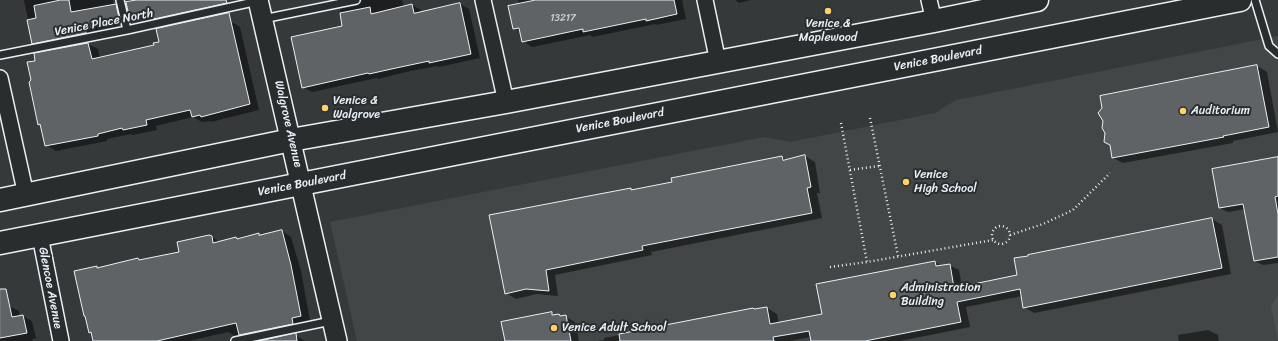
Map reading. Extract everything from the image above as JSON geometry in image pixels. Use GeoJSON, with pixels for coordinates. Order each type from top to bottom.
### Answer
{"type":"FeatureCollection","features":[{"type":"Feature","properties":{"kind":"main road"},"geometry":{"type":"LineString","coordinates":[[0,200],[291,140],[506,102],[934,22],[1037,0]]}},
{"type":"Feature","properties":{"kind":"main road","name":"Venice Boulevard"},"geometry":{"type":"LineString","coordinates":[[0,243],[1240,0]]}},
{"type":"Feature","properties":{"kind":"street"},"geometry":{"type":"LineString","coordinates":[[483,0],[506,102]]}},
{"type":"Feature","properties":{"kind":"street"},"geometry":{"type":"LineString","coordinates":[[705,0],[718,62]]}},
{"type":"Feature","properties":{"kind":"street"},"geometry":{"type":"LineString","coordinates":[[929,0],[934,22]]}},
{"type":"Feature","properties":{"kind":"street","name":"Walgrove Avenue"},"geometry":{"type":"LineString","coordinates":[[260,7],[337,341]]}},
{"type":"Feature","properties":{"kind":"street"},"geometry":{"type":"LineString","coordinates":[[0,78],[26,195]]}},
{"type":"Feature","properties":{"kind":"street","name":"Glencoe Avenue"},"geometry":{"type":"LineString","coordinates":[[40,236],[61,341]]}},
{"type":"Feature","properties":{"kind":"lane"},"geometry":{"type":"LineString","coordinates":[[120,0],[127,30]]}},
{"type":"Feature","properties":{"kind":"lane","name":"Venice Place North"},"geometry":{"type":"LineString","coordinates":[[0,55],[127,30],[260,7],[356,0]]}},
{"type":"Feature","properties":{"kind":"lane"},"geometry":{"type":"LineString","coordinates":[[1255,0],[1269,46],[1278,54]]}},
{"type":"Feature","properties":{"kind":"lane"},"geometry":{"type":"LineString","coordinates":[[235,341],[333,321]]}},
{"type":"Feature","properties":{"kind":"path"},"geometry":{"type":"LineString","coordinates":[[870,118],[898,256]]}},
{"type":"Feature","properties":{"kind":"path"},"geometry":{"type":"LineString","coordinates":[[841,123],[867,262]]}},
{"type":"Feature","properties":{"kind":"path"},"geometry":{"type":"LineString","coordinates":[[850,170],[879,166]]}},
{"type":"Feature","properties":{"kind":"path"},"geometry":{"type":"LineString","coordinates":[[1010,234],[1043,224],[1073,210],[1110,174]]}},
{"type":"Feature","properties":{"kind":"path"},"geometry":{"type":"LineString","coordinates":[[1000,225],[1006,227],[1010,234],[1008,240],[1004,244],[998,244],[993,240],[991,234],[994,228],[1000,225]]}},
{"type":"Feature","properties":{"kind":"path"},"geometry":{"type":"LineString","coordinates":[[830,267],[993,240]]}},
{"type":"Feature","properties":{"kind":"shaded area","name":"Venice High School"},"geometry":{"type":"Polygon","coordinates":[[[1278,36],[1278,341],[357,341],[330,222],[764,137],[790,142],[935,113],[956,100],[1278,36]]]}},
{"type":"Feature","properties":{"kind":"shaded area"},"geometry":{"type":"Polygon","coordinates":[[[1278,295],[1278,341],[1271,306],[1278,295]]]}},
{"type":"Feature","properties":{"kind":"building"},"geometry":{"type":"Polygon","coordinates":[[[61,0],[69,0],[71,12],[116,4],[119,18],[113,20],[114,23],[85,28],[86,33],[32,44],[27,20],[36,18],[34,6],[61,0]]]}},
{"type":"Feature","properties":{"kind":"building"},"geometry":{"type":"Polygon","coordinates":[[[137,0],[226,0],[227,3],[154,19],[152,10],[129,16],[126,2],[137,0]]]}},
{"type":"Feature","properties":{"kind":"building"},"geometry":{"type":"Polygon","coordinates":[[[536,0],[674,0],[677,14],[583,32],[583,29],[522,42],[519,28],[513,29],[508,6],[536,0]]]}},
{"type":"Feature","properties":{"kind":"building"},"geometry":{"type":"Polygon","coordinates":[[[460,3],[471,54],[429,63],[429,61],[368,73],[302,88],[291,37],[342,26],[340,13],[370,7],[371,14],[412,4],[414,13],[460,3]]]}},
{"type":"Feature","properties":{"kind":"building"},"geometry":{"type":"Polygon","coordinates":[[[229,13],[250,104],[201,117],[200,115],[192,117],[190,110],[146,120],[147,125],[123,130],[122,128],[98,134],[98,136],[45,146],[40,124],[38,125],[29,82],[31,80],[27,62],[35,61],[34,53],[88,43],[92,59],[154,45],[153,43],[159,42],[156,29],[229,13]]]}},
{"type":"Feature","properties":{"kind":"building","name":"Auditorium"},"geometry":{"type":"Polygon","coordinates":[[[1257,65],[1269,127],[1112,158],[1110,145],[1104,142],[1105,133],[1102,128],[1103,121],[1098,113],[1102,108],[1100,96],[1257,65]]]}},
{"type":"Feature","properties":{"kind":"building"},"geometry":{"type":"Polygon","coordinates":[[[805,155],[811,187],[807,188],[812,213],[642,246],[643,250],[546,270],[549,291],[526,289],[505,294],[489,215],[631,188],[631,190],[672,182],[671,178],[782,156],[783,160],[805,155]]]}},
{"type":"Feature","properties":{"kind":"building"},"geometry":{"type":"Polygon","coordinates":[[[1278,157],[1278,196],[1275,197],[1278,214],[1278,257],[1254,261],[1243,204],[1219,208],[1212,169],[1278,157]]]}},
{"type":"Feature","properties":{"kind":"building"},"geometry":{"type":"Polygon","coordinates":[[[1212,218],[1222,268],[1023,308],[1020,289],[957,302],[961,322],[865,341],[811,341],[809,331],[773,337],[774,341],[620,341],[619,334],[753,308],[767,307],[770,324],[822,314],[816,284],[935,261],[936,266],[950,264],[954,288],[1017,275],[1014,258],[1212,218]]]}},
{"type":"Feature","properties":{"kind":"building"},"geometry":{"type":"Polygon","coordinates":[[[282,230],[291,265],[301,316],[292,318],[293,324],[239,335],[236,323],[157,341],[93,341],[84,316],[74,271],[97,266],[97,268],[138,258],[139,260],[179,252],[177,242],[209,235],[212,236],[213,243],[236,237],[237,239],[259,233],[259,235],[282,230]]]}},
{"type":"Feature","properties":{"kind":"building"},"geometry":{"type":"Polygon","coordinates":[[[0,289],[6,289],[12,317],[23,315],[27,333],[0,338],[0,289]]]}},
{"type":"Feature","properties":{"kind":"building"},"geometry":{"type":"Polygon","coordinates":[[[552,312],[552,315],[566,315],[571,341],[505,341],[501,322],[552,312]]]}},
{"type":"Feature","properties":{"kind":"building"},"geometry":{"type":"Polygon","coordinates":[[[296,333],[297,341],[260,341],[296,333]]]}},
{"type":"Feature","properties":{"kind":"place","name":"Venice & Maplewood"},"geometry":{"type":"Point","coordinates":[828,11]}},
{"type":"Feature","properties":{"kind":"place","name":"Venice & Walgrove"},"geometry":{"type":"Point","coordinates":[325,108]}},
{"type":"Feature","properties":{"kind":"place","name":"Auditorium"},"geometry":{"type":"Point","coordinates":[1183,111]}},
{"type":"Feature","properties":{"kind":"place","name":"Venice High School"},"geometry":{"type":"Point","coordinates":[906,182]}},
{"type":"Feature","properties":{"kind":"place","name":"Administration Building"},"geometry":{"type":"Point","coordinates":[893,295]}},
{"type":"Feature","properties":{"kind":"place","name":"Venice Adult School"},"geometry":{"type":"Point","coordinates":[554,328]}}]}
